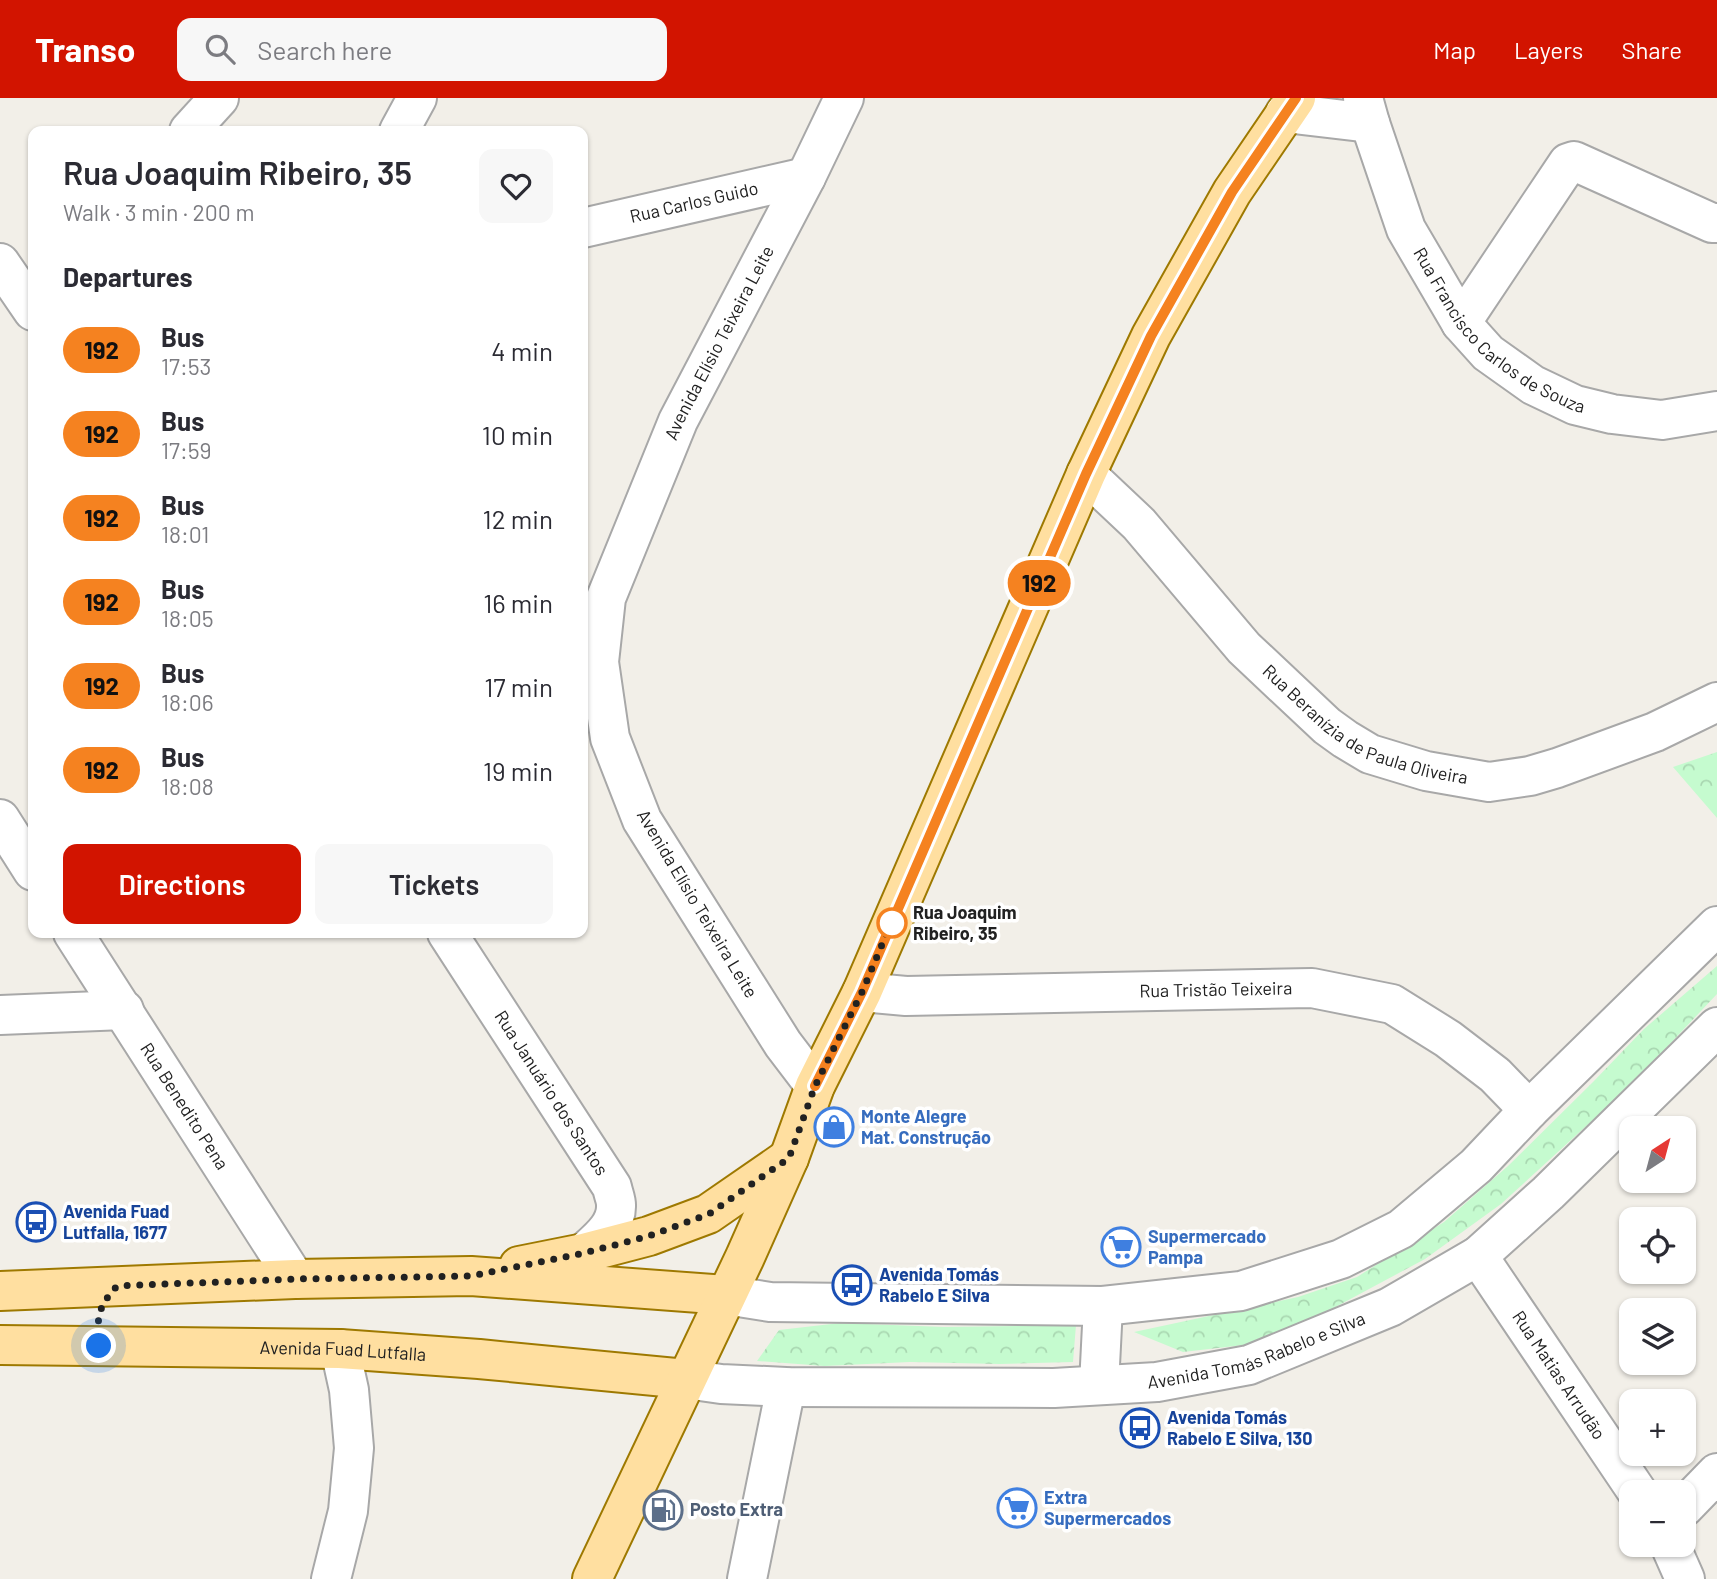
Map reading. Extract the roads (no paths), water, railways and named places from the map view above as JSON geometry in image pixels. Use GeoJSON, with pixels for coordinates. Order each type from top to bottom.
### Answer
{"type":"FeatureCollection","features":[{"type":"Feature","properties":{"kind":"main road"},"geometry":{"type":"LineString","coordinates":[[592,1579],[789,1158],[815,1086],[862,992],[1086,474],[1151,336],[1232,192],[1291,106]]}},
{"type":"Feature","properties":{"kind":"main road"},"geometry":{"type":"LineString","coordinates":[[471,1276],[584,1253],[649,1236],[709,1214],[789,1158]]}},
{"type":"Feature","properties":{"kind":"main road"},"geometry":{"type":"LineString","coordinates":[[0,1291],[295,1279],[471,1276],[726,1295]]}},
{"type":"Feature","properties":{"kind":"main road"},"geometry":{"type":"LineString","coordinates":[[99,1346],[98,1315],[107,1296],[117,1286]]}},
{"type":"Feature","properties":{"kind":"main road","name":"Avenida Fuad Lutfalla"},"geometry":{"type":"LineString","coordinates":[[0,1345],[340,1349],[479,1359],[686,1380]]}},
{"type":"Feature","properties":{"kind":"street"},"geometry":{"type":"LineString","coordinates":[[194,126],[219,98]]}},
{"type":"Feature","properties":{"kind":"street"},"geometry":{"type":"LineString","coordinates":[[401,126],[417,98]]}},
{"type":"Feature","properties":{"kind":"street","name":"Avenida Elísio Teixeira Leite"},"geometry":{"type":"LineString","coordinates":[[815,1086],[783,1044],[642,820],[610,738],[599,662],[606,598],[678,421],[807,177],[844,98]]}},
{"type":"Feature","properties":{"kind":"street","name":"Rua Francisco Carlos de Souza"},"geometry":{"type":"LineString","coordinates":[[1291,106],[1367,111],[1406,229],[1461,323],[1488,353],[1533,385],[1575,405],[1612,414],[1662,420],[1717,411]]}},
{"type":"Feature","properties":{"kind":"street"},"geometry":{"type":"LineString","coordinates":[[1461,323],[1568,163],[1574,161],[1717,223]]}},
{"type":"Feature","properties":{"kind":"street","name":"Rua Carlos Guido"},"geometry":{"type":"LineString","coordinates":[[588,227],[807,177]]}},
{"type":"Feature","properties":{"kind":"street"},"geometry":{"type":"LineString","coordinates":[[0,263],[28,302]]}},
{"type":"Feature","properties":{"kind":"street","name":"Rua Beranízia de Paula Oliveira"},"geometry":{"type":"LineString","coordinates":[[1086,474],[1139,524],[1244,648],[1327,726],[1370,754],[1426,771],[1489,782],[1530,776],[1655,732],[1717,702]]}},
{"type":"Feature","properties":{"kind":"street"},"geometry":{"type":"LineString","coordinates":[[0,818],[28,863]]}},
{"type":"Feature","properties":{"kind":"street"},"geometry":{"type":"LineString","coordinates":[[726,1295],[770,1302],[1103,1306],[1241,1291],[1341,1259],[1401,1229],[1476,1166],[1529,1110],[1717,926]]}},
{"type":"Feature","properties":{"kind":"street","name":"Rua Benedito Pena"},"geometry":{"type":"LineString","coordinates":[[76,938],[295,1279]]}},
{"type":"Feature","properties":{"kind":"street","name":"Rua Januário dos Santos"},"geometry":{"type":"LineString","coordinates":[[450,938],[612,1187],[616,1206],[612,1222],[605,1234],[584,1253]]}},
{"type":"Feature","properties":{"kind":"street","name":"Rua Tristão Teixeira"},"geometry":{"type":"LineString","coordinates":[[862,992],[906,996],[1312,988],[1392,1004],[1437,1032],[1495,1074],[1529,1110]]}},
{"type":"Feature","properties":{"kind":"street"},"geometry":{"type":"LineString","coordinates":[[0,1015],[124,1010]]}},
{"type":"Feature","properties":{"kind":"street","name":"Avenida Tomás Rabelo e Silva"},"geometry":{"type":"LineString","coordinates":[[686,1380],[786,1387],[1054,1388],[1157,1382],[1248,1365],[1390,1307],[1478,1256],[1548,1193],[1717,1027]]}},
{"type":"Feature","properties":{"kind":"street","name":"Rua Matias Arrudão"},"geometry":{"type":"LineString","coordinates":[[1478,1256],[1629,1480]]}},
{"type":"Feature","properties":{"kind":"street"},"geometry":{"type":"LineString","coordinates":[[1100,1385],[1103,1306]]}},
{"type":"Feature","properties":{"kind":"street"},"geometry":{"type":"LineString","coordinates":[[331,1579],[348,1511],[354,1448],[349,1390],[340,1349]]}},
{"type":"Feature","properties":{"kind":"street"},"geometry":{"type":"LineString","coordinates":[[747,1579],[786,1387]]}},
{"type":"Feature","properties":{"kind":"street"},"geometry":{"type":"LineString","coordinates":[[1696,1495],[1717,1473]]}},
{"type":"Feature","properties":{"kind":"street"},"geometry":{"type":"LineString","coordinates":[[1675,1557],[1685,1579]]}},
{"type":"Feature","properties":{"kind":"place","name":"Rua Joaquim Ribeiro, 35"},"geometry":{"type":"Point","coordinates":[892,923]}},
{"type":"Feature","properties":{"kind":"place","name":"Monte Alegre Mat. Construção"},"geometry":{"type":"Point","coordinates":[834,1127]}},
{"type":"Feature","properties":{"kind":"place","name":"Avenida Fuad Lutfalla, 1677"},"geometry":{"type":"Point","coordinates":[36,1222]}},
{"type":"Feature","properties":{"kind":"place","name":"Supermercado Pampa"},"geometry":{"type":"Point","coordinates":[1121,1247]}},
{"type":"Feature","properties":{"kind":"place","name":"Avenida Tomás Rabelo E Silva"},"geometry":{"type":"Point","coordinates":[852,1285]}},
{"type":"Feature","properties":{"kind":"place","name":"Avenida Tomás Rabelo E Silva, 130"},"geometry":{"type":"Point","coordinates":[1140,1428]}},
{"type":"Feature","properties":{"kind":"place","name":"Extra Supermercados"},"geometry":{"type":"Point","coordinates":[1017,1508]}},
{"type":"Feature","properties":{"kind":"place","name":"Posto Extra"},"geometry":{"type":"Point","coordinates":[663,1510]}}]}
